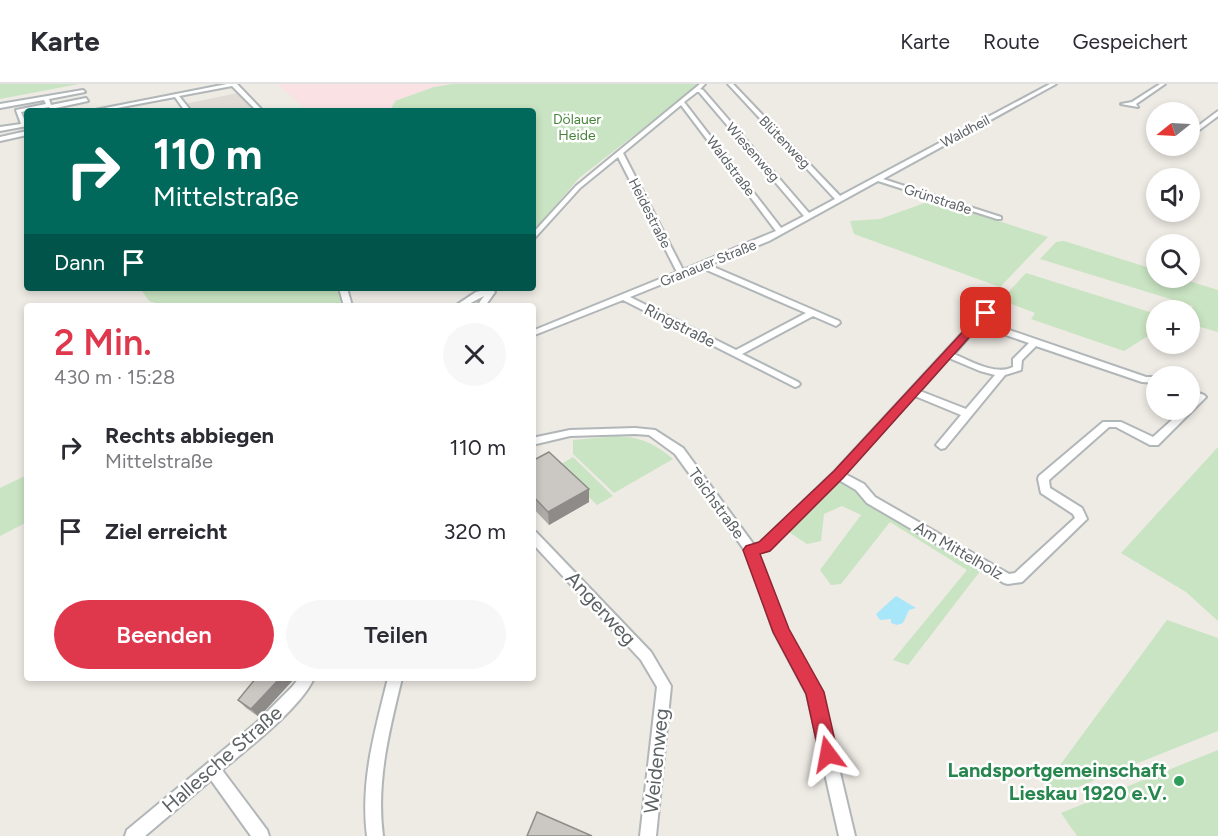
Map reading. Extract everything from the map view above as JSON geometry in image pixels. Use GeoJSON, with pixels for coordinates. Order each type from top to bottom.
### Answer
{"type":"FeatureCollection","features":[{"type":"Feature","properties":{"kind":"street"},"geometry":{"type":"LineString","coordinates":[[109,108],[234,84],[257,108]]}},
{"type":"Feature","properties":{"kind":"street"},"geometry":{"type":"LineString","coordinates":[[536,234],[578,187],[703,84]]}},
{"type":"Feature","properties":{"kind":"street","name":"Blütenweg"},"geometry":{"type":"LineString","coordinates":[[730,84],[840,200]]}},
{"type":"Feature","properties":{"kind":"street","name":"Waldheil"},"geometry":{"type":"LineString","coordinates":[[877,179],[1054,84]]}},
{"type":"Feature","properties":{"kind":"street"},"geometry":{"type":"LineString","coordinates":[[1134,103],[1162,84]]}},
{"type":"Feature","properties":{"kind":"street","name":"Wiesenweg"},"geometry":{"type":"LineString","coordinates":[[696,90],[701,91],[809,217]]}},
{"type":"Feature","properties":{"kind":"street"},"geometry":{"type":"LineString","coordinates":[[0,106],[83,91]]}},
{"type":"Feature","properties":{"kind":"street"},"geometry":{"type":"LineString","coordinates":[[176,95],[186,108]]}},
{"type":"Feature","properties":{"kind":"street"},"geometry":{"type":"LineString","coordinates":[[46,98],[51,107],[86,100]]}},
{"type":"Feature","properties":{"kind":"street","name":"Waldstraße"},"geometry":{"type":"LineString","coordinates":[[681,101],[780,232]]}},
{"type":"Feature","properties":{"kind":"street"},"geometry":{"type":"LineString","coordinates":[[24,110],[19,111],[24,120]]}},
{"type":"Feature","properties":{"kind":"street"},"geometry":{"type":"LineString","coordinates":[[1200,127],[1218,112]]}},
{"type":"Feature","properties":{"kind":"street"},"geometry":{"type":"LineString","coordinates":[[0,129],[24,124]]}},
{"type":"Feature","properties":{"kind":"street"},"geometry":{"type":"LineString","coordinates":[[0,139],[24,134]]}},
{"type":"Feature","properties":{"kind":"street","name":"Heidestraße"},"geometry":{"type":"LineString","coordinates":[[619,152],[681,273]]}},
{"type":"Feature","properties":{"kind":"street","name":"Granauer Straße"},"geometry":{"type":"LineString","coordinates":[[536,332],[780,232],[877,179]]}},
{"type":"Feature","properties":{"kind":"street","name":"Grünstraße"},"geometry":{"type":"LineString","coordinates":[[877,179],[999,218]]}},
{"type":"Feature","properties":{"kind":"street"},"geometry":{"type":"LineString","coordinates":[[703,265],[836,323]]}},
{"type":"Feature","properties":{"kind":"street"},"geometry":{"type":"LineString","coordinates":[[464,303],[489,291]]}},
{"type":"Feature","properties":{"kind":"street"},"geometry":{"type":"LineString","coordinates":[[751,550],[764,547],[838,475],[1003,294]]}},
{"type":"Feature","properties":{"kind":"street","name":"Ringstraße"},"geometry":{"type":"LineString","coordinates":[[624,297],[795,384]]}},
{"type":"Feature","properties":{"kind":"street"},"geometry":{"type":"LineString","coordinates":[[737,354],[813,313]]}},
{"type":"Feature","properties":{"kind":"street"},"geometry":{"type":"LineString","coordinates":[[976,322],[1146,380]]}},
{"type":"Feature","properties":{"kind":"street"},"geometry":{"type":"LineString","coordinates":[[946,354],[1001,374],[1011,374],[1018,368],[1017,359],[1034,343]]}},
{"type":"Feature","properties":{"kind":"street"},"geometry":{"type":"LineString","coordinates":[[941,445],[1001,374]]}},
{"type":"Feature","properties":{"kind":"street"},"geometry":{"type":"LineString","coordinates":[[913,392],[966,413]]}},
{"type":"Feature","properties":{"kind":"street","name":"Am Mittelholz"},"geometry":{"type":"LineString","coordinates":[[838,475],[860,487],[871,500],[1008,579],[1018,578],[1081,519],[1078,512],[1045,490],[1043,478],[1107,424],[1117,424],[1154,442],[1177,420]]}},
{"type":"Feature","properties":{"kind":"street","name":"Teichstraße"},"geometry":{"type":"LineString","coordinates":[[536,441],[587,431],[651,432],[679,451],[751,550],[781,632],[814,692],[847,836]]}},
{"type":"Feature","properties":{"kind":"street","name":"Angerweg"},"geometry":{"type":"LineString","coordinates":[[536,539],[646,656],[664,686]]}},
{"type":"Feature","properties":{"kind":"street","name":"Hallesche Straße"},"geometry":{"type":"LineString","coordinates":[[133,836],[260,729],[305,681]]}},
{"type":"Feature","properties":{"kind":"street"},"geometry":{"type":"LineString","coordinates":[[375,836],[371,814],[377,757],[394,681]]}},
{"type":"Feature","properties":{"kind":"street","name":"Weidenweg"},"geometry":{"type":"LineString","coordinates":[[648,836],[664,686]]}},
{"type":"Feature","properties":{"kind":"street"},"geometry":{"type":"LineString","coordinates":[[212,769],[261,836]]}},
{"type":"Feature","properties":{"kind":"shaded area"},"geometry":{"type":"Polygon","coordinates":[[[277,84],[452,84],[434,87],[395,101],[392,108],[305,108],[277,84]]]}},
{"type":"Feature","properties":{"kind":"shaded area"},"geometry":{"type":"Polygon","coordinates":[[[238,93],[254,108],[188,108],[184,104],[238,93]]]}},
{"type":"Feature","properties":{"kind":"green space"},"geometry":{"type":"Polygon","coordinates":[[[0,84],[79,84],[0,99],[0,84]]]}},
{"type":"Feature","properties":{"kind":"green space","name":"Dölauer Heide"},"geometry":{"type":"Polygon","coordinates":[[[452,84],[700,84],[579,178],[536,228],[536,108],[392,108],[395,101],[434,87],[452,84]]]}},
{"type":"Feature","properties":{"kind":"green space"},"geometry":{"type":"Polygon","coordinates":[[[933,200],[1048,237],[1000,287],[854,234],[850,221],[880,219],[933,200]]]}},
{"type":"Feature","properties":{"kind":"green space"},"geometry":{"type":"Polygon","coordinates":[[[1064,241],[1146,267],[1146,288],[1200,288],[1200,284],[1218,290],[1218,332],[1200,327],[1200,300],[1173,300],[1040,259],[1056,242],[1064,241]]]}},
{"type":"Feature","properties":{"kind":"green space"},"geometry":{"type":"Polygon","coordinates":[[[1026,273],[1146,311],[1146,337],[1124,351],[1031,319],[1035,313],[1001,300],[1026,273]]]}},
{"type":"Feature","properties":{"kind":"green space"},"geometry":{"type":"Polygon","coordinates":[[[142,291],[341,291],[344,303],[155,303],[149,301],[142,291]]]}},
{"type":"Feature","properties":{"kind":"green space"},"geometry":{"type":"Polygon","coordinates":[[[619,436],[635,438],[648,443],[673,459],[614,493],[573,454],[573,440],[619,436]]]}},
{"type":"Feature","properties":{"kind":"green space"},"geometry":{"type":"Polygon","coordinates":[[[1218,447],[1218,621],[1186,592],[1121,553],[1218,447]]]}},
{"type":"Feature","properties":{"kind":"green space"},"geometry":{"type":"Polygon","coordinates":[[[573,457],[613,496],[597,505],[558,466],[573,457]]]}},
{"type":"Feature","properties":{"kind":"green space"},"geometry":{"type":"Polygon","coordinates":[[[24,476],[24,524],[0,536],[0,488],[24,476]]]}},
{"type":"Feature","properties":{"kind":"green space"},"geometry":{"type":"Polygon","coordinates":[[[838,480],[861,493],[869,503],[981,570],[908,665],[893,660],[967,570],[890,522],[841,584],[831,585],[820,570],[861,515],[842,506],[824,514],[821,541],[807,544],[789,532],[838,480]]]}},
{"type":"Feature","properties":{"kind":"green space"},"geometry":{"type":"Polygon","coordinates":[[[1167,620],[1218,638],[1218,731],[1043,801],[1049,780],[1167,620]]]}},
{"type":"Feature","properties":{"kind":"green space","name":"Landsportgemeinschaft Lieskau 1920 e.V."},"geometry":{"type":"Polygon","coordinates":[[[1218,750],[1218,836],[1077,836],[1061,813],[1218,750]]]}},
{"type":"Feature","properties":{"kind":"water"},"geometry":{"type":"Polygon","coordinates":[[[896,596],[916,608],[909,610],[903,623],[897,625],[891,623],[891,619],[880,620],[876,614],[896,596]]]}},
{"type":"Feature","properties":{"kind":"building"},"geometry":{"type":"Polygon","coordinates":[[[549,452],[589,489],[548,512],[536,499],[536,459],[549,452]]]}},
{"type":"Feature","properties":{"kind":"building"},"geometry":{"type":"Polygon","coordinates":[[[254,681],[277,681],[251,709],[238,700],[254,681]]]}},
{"type":"Feature","properties":{"kind":"building"},"geometry":{"type":"Polygon","coordinates":[[[537,812],[592,836],[527,836],[537,812]]]}},
{"type":"Feature","properties":{"kind":"place","name":"Landsportgemeinschaft Lieskau 1920 e.V."},"geometry":{"type":"Point","coordinates":[1179,781]}},
{"type":"Feature","properties":{"kind":"route"},"geometry":{"type":"LineString","coordinates":[[828,754],[814,692],[781,632],[751,550],[764,547],[838,475],[946,354],[986,313]]}}]}
